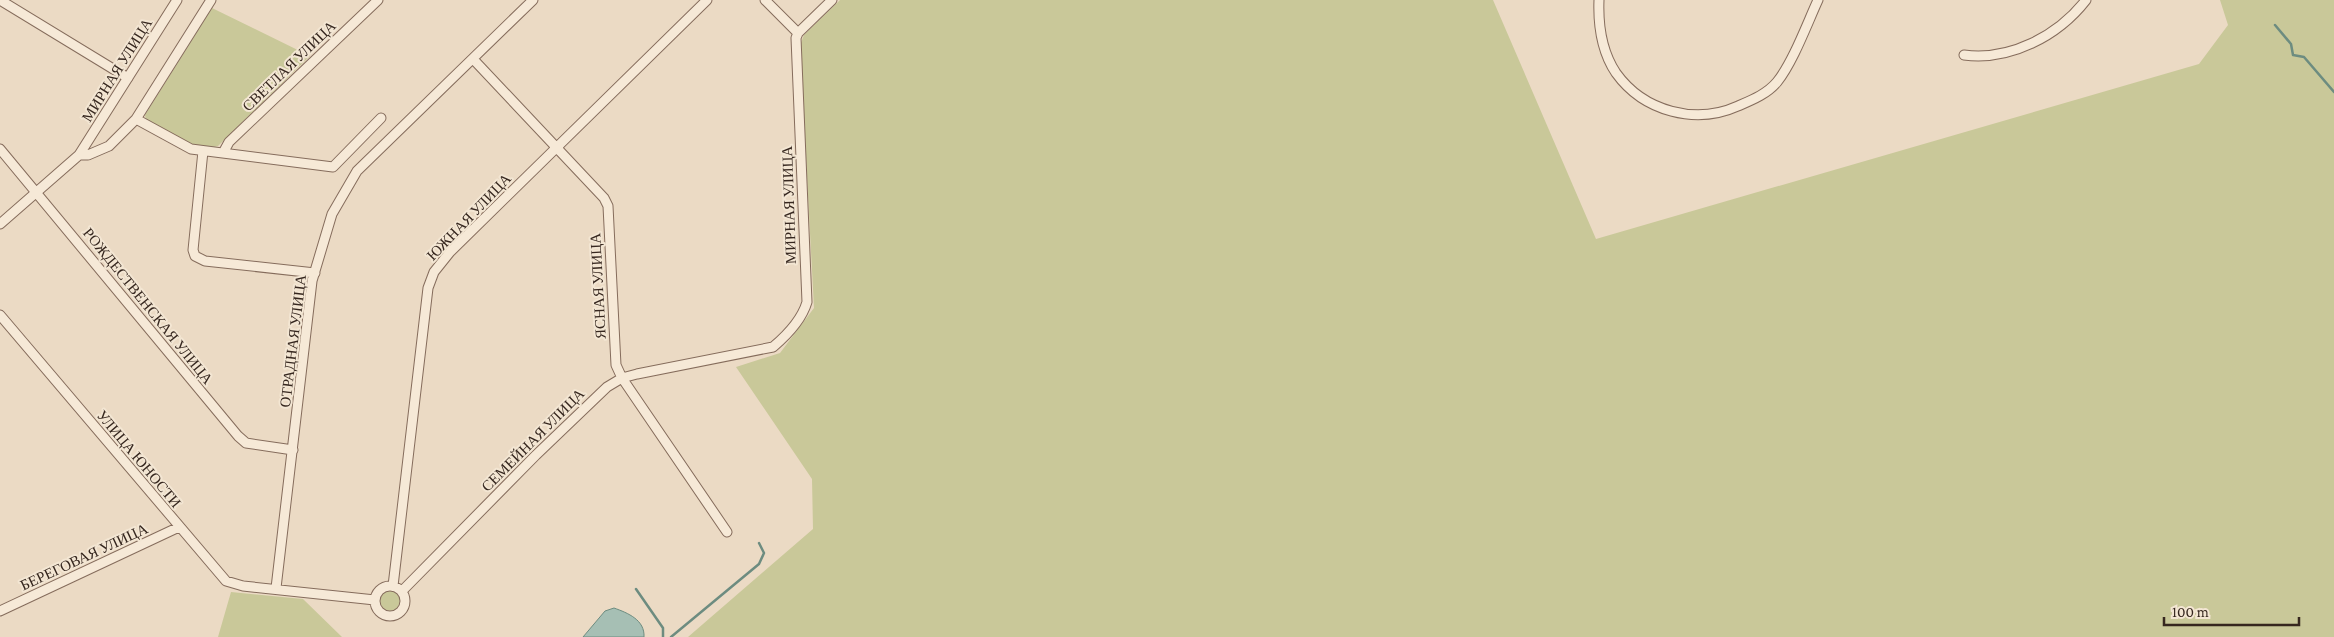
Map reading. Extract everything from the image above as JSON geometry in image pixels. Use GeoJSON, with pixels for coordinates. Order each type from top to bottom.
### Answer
{"type":"FeatureCollection","features":[{"type":"Feature","properties":{"kind":"street"},"geometry":{"type":"LineString","coordinates":[[0,0],[128,78]]}},
{"type":"Feature","properties":{"kind":"street","name":"МИРНАЯ УЛИЦА"},"geometry":{"type":"LineString","coordinates":[[0,224],[79,155],[177,0]]}},
{"type":"Feature","properties":{"kind":"street","name":"МИРНАЯ УЛИЦА"},"geometry":{"type":"LineString","coordinates":[[79,155],[88,155],[109,146],[136,119],[211,0]]}},
{"type":"Feature","properties":{"kind":"street","name":"СВЕТЛАЯ УЛИЦА"},"geometry":{"type":"LineString","coordinates":[[222,154],[229,142],[378,0]]}},
{"type":"Feature","properties":{"kind":"street","name":"ОТРАДНАЯ УЛИЦА"},"geometry":{"type":"LineString","coordinates":[[276,588],[314,273],[332,214],[357,172],[533,0]]}},
{"type":"Feature","properties":{"kind":"street","name":"ЮЖНАЯ УЛИЦА"},"geometry":{"type":"LineString","coordinates":[[393,586],[428,288],[434,272],[450,252],[706,0]]}},
{"type":"Feature","properties":{"kind":"street"},"geometry":{"type":"LineString","coordinates":[[765,0],[798,33],[832,0]]}},
{"type":"Feature","properties":{"kind":"street"},"geometry":{"type":"LineString","coordinates":[[1599,0],[1598,15],[1602,44],[1616,73],[1636,93],[1660,108],[1683,115],[1707,116],[1729,110],[1757,98],[1777,82],[1797,47],[1818,0]]}},
{"type":"Feature","properties":{"kind":"street"},"geometry":{"type":"LineString","coordinates":[[1964,55],[1982,57],[2017,51],[2046,35],[2077,12],[2086,0]]}},
{"type":"Feature","properties":{"kind":"street","name":"МИРНАЯ УЛИЦА"},"geometry":{"type":"LineString","coordinates":[[712,360],[773,347],[800,316],[807,302],[796,38],[798,33]]}},
{"type":"Feature","properties":{"kind":"street","name":"ЯСНАЯ УЛИЦА"},"geometry":{"type":"LineString","coordinates":[[473,59],[604,198],[608,206],[615,357],[622,378],[727,532]]}},
{"type":"Feature","properties":{"kind":"street"},"geometry":{"type":"LineString","coordinates":[[136,119],[191,149],[333,167],[381,118]]}},
{"type":"Feature","properties":{"kind":"street","name":"РОЖДЕСТВЕНСКАЯ УЛИЦА"},"geometry":{"type":"LineString","coordinates":[[0,149],[238,436],[246,443],[293,450]]}},
{"type":"Feature","properties":{"kind":"street"},"geometry":{"type":"LineString","coordinates":[[203,150],[193,250],[195,256],[205,261],[314,273]]}},
{"type":"Feature","properties":{"kind":"street","name":"УЛИЦА ЮНОСТИ"},"geometry":{"type":"LineString","coordinates":[[0,315],[179,528],[226,581],[242,586],[276,588],[375,600]]}},
{"type":"Feature","properties":{"kind":"street","name":"СЕМЕЙНАЯ УЛИЦА"},"geometry":{"type":"LineString","coordinates":[[402,591],[536,455],[607,387],[622,378],[712,360]]}},
{"type":"Feature","properties":{"kind":"street","name":"БЕРЕГОВАЯ УЛИЦА"},"geometry":{"type":"LineString","coordinates":[[0,611],[179,528]]}},
{"type":"Feature","properties":{"kind":"street"},"geometry":{"type":"LineString","coordinates":[[393,586],[402,591],[404,606],[394,615],[380,612],[375,600],[376,595],[383,588],[393,586]]}},
{"type":"Feature","properties":{"kind":"green space"},"geometry":{"type":"Polygon","coordinates":[[[840,0],[1493,0],[1596,239],[2199,64],[2228,25],[2220,0],[2334,0],[2334,637],[688,637],[813,529],[812,479],[736,367],[780,353],[814,308],[800,45],[804,35],[840,0]]]}},
{"type":"Feature","properties":{"kind":"green space"},"geometry":{"type":"Polygon","coordinates":[[[212,8],[310,56],[218,146],[209,147],[200,146],[181,139],[146,120],[145,115],[212,8]]]}},
{"type":"Feature","properties":{"kind":"green space"},"geometry":{"type":"Polygon","coordinates":[[[390,591],[397,594],[400,601],[397,608],[390,611],[383,608],[380,601],[383,594],[390,591]]]}},
{"type":"Feature","properties":{"kind":"green space"},"geometry":{"type":"Polygon","coordinates":[[[231,592],[303,599],[342,637],[218,637],[231,592]]]}},
{"type":"Feature","properties":{"kind":"shaded area"},"geometry":{"type":"Polygon","coordinates":[[[614,608],[635,618],[642,626],[644,637],[583,637],[605,611],[614,608]]]}},
{"type":"Feature","properties":{"kind":"waterway"},"geometry":{"type":"LineString","coordinates":[[2275,25],[2291,44],[2293,55],[2304,57],[2334,92]]}},
{"type":"Feature","properties":{"kind":"waterway"},"geometry":{"type":"LineString","coordinates":[[671,637],[759,564],[764,553],[759,543]]}},
{"type":"Feature","properties":{"kind":"waterway"},"geometry":{"type":"LineString","coordinates":[[636,589],[663,628],[663,637]]}}]}
